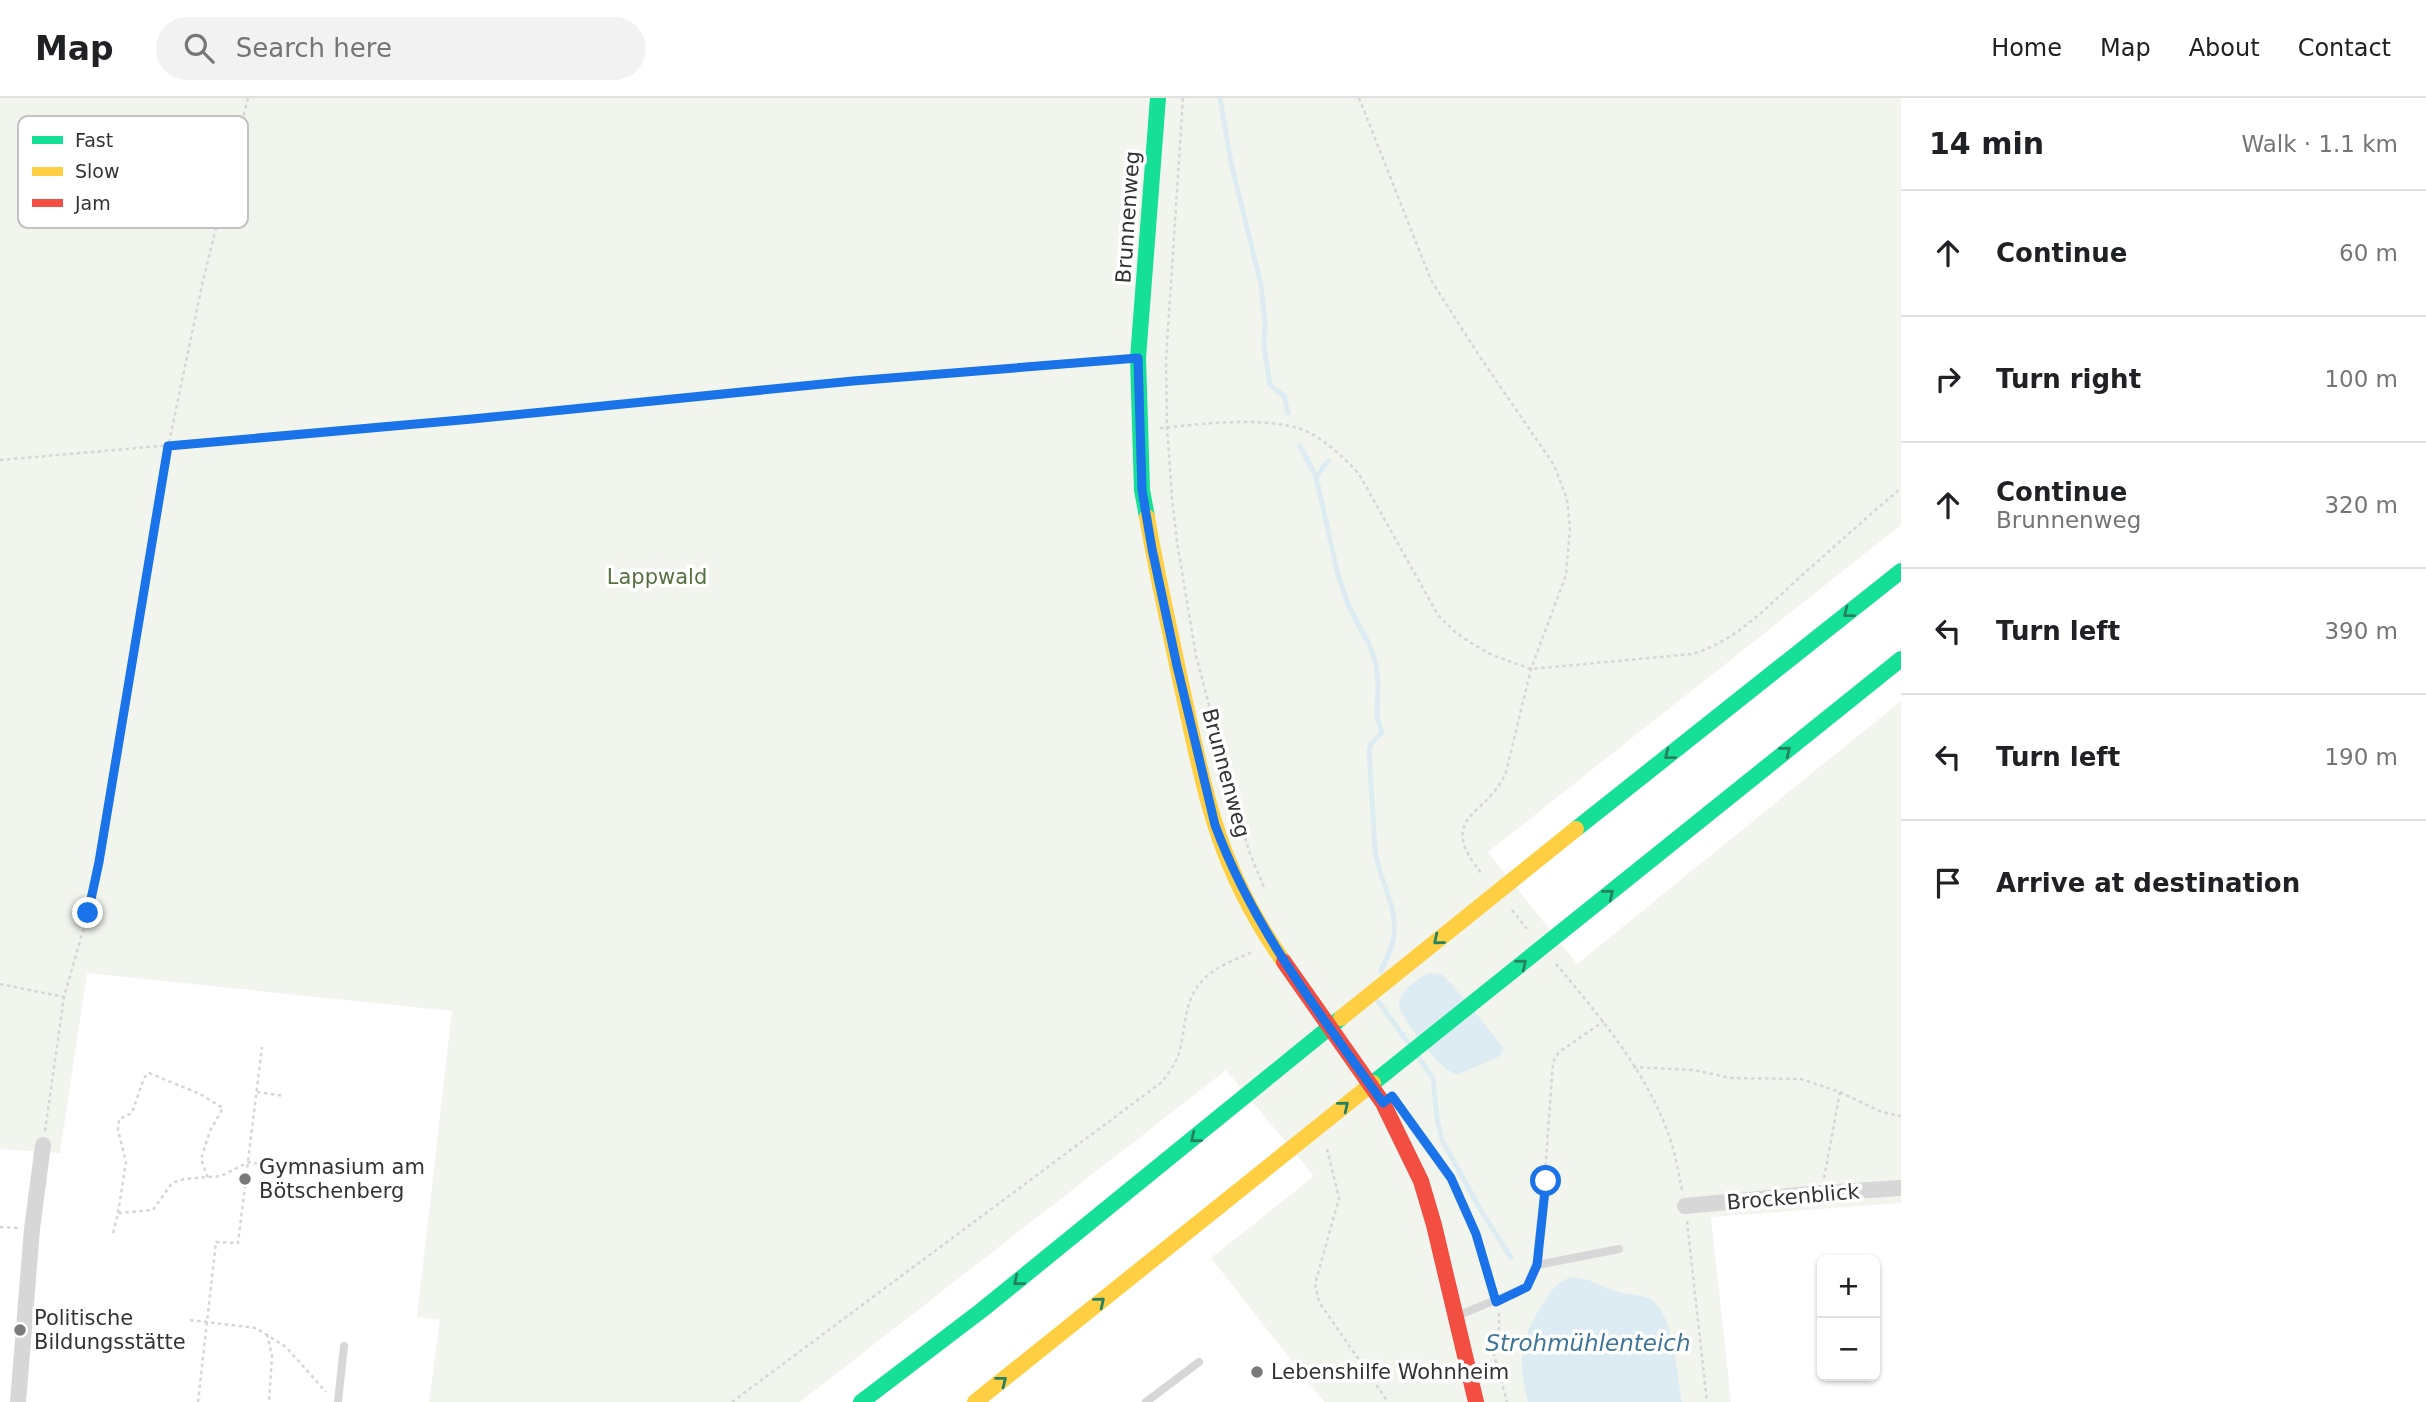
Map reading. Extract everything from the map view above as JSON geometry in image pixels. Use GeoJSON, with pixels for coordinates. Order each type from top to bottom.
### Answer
{"type":"FeatureCollection","features":[{"type":"Feature","properties":{"kind":"main road","name":"Brunnenweg"},"geometry":{"type":"LineString","coordinates":[[1158,98],[1138,358],[1142,490],[1152,549],[1202,777],[1229,863],[1270,942],[1383,1103],[1421,1181],[1457,1316],[1476,1402]]}},
{"type":"Feature","properties":{"kind":"main road"},"geometry":{"type":"LineString","coordinates":[[862,1402],[982,1310],[1510,881],[1901,571]]}},
{"type":"Feature","properties":{"kind":"main road"},"geometry":{"type":"LineString","coordinates":[[975,1402],[1901,659]]}},
{"type":"Feature","properties":{"kind":"street"},"geometry":{"type":"LineString","coordinates":[[18,1402],[32,1229],[43,1145]]}},
{"type":"Feature","properties":{"kind":"street","name":"Brockenblick"},"geometry":{"type":"LineString","coordinates":[[1685,1206],[1901,1188]]}},
{"type":"Feature","properties":{"kind":"lane"},"geometry":{"type":"LineString","coordinates":[[1457,1316],[1527,1287],[1538,1261],[1619,1249]]}},
{"type":"Feature","properties":{"kind":"lane"},"geometry":{"type":"LineString","coordinates":[[338,1402],[344,1346]]}},
{"type":"Feature","properties":{"kind":"lane"},"geometry":{"type":"LineString","coordinates":[[1146,1402],[1199,1362]]}},
{"type":"Feature","properties":{"kind":"path"},"geometry":{"type":"LineString","coordinates":[[244,116],[248,98]]}},
{"type":"Feature","properties":{"kind":"path"},"geometry":{"type":"LineString","coordinates":[[1183,98],[1166,360],[1167,427],[1177,541],[1196,656],[1238,814],[1250,854],[1266,892]]}},
{"type":"Feature","properties":{"kind":"path"},"geometry":{"type":"LineString","coordinates":[[1359,98],[1431,280],[1554,465],[1567,499],[1570,529],[1566,575],[1531,669]]}},
{"type":"Feature","properties":{"kind":"path"},"geometry":{"type":"LineString","coordinates":[[43,1145],[64,997],[88,913],[99,862],[168,446],[216,228]]}},
{"type":"Feature","properties":{"kind":"path"},"geometry":{"type":"LineString","coordinates":[[0,460],[472,419],[853,381],[1138,358]]}},
{"type":"Feature","properties":{"kind":"path"},"geometry":{"type":"LineString","coordinates":[[1139,430],[1230,422],[1296,427],[1322,442],[1345,458],[1359,474],[1438,615],[1471,643],[1492,655],[1531,669],[1692,654],[1713,648],[1762,611],[1901,488]]}},
{"type":"Feature","properties":{"kind":"path"},"geometry":{"type":"LineString","coordinates":[[732,1402],[1162,1082],[1177,1059],[1185,1015],[1192,994],[1202,981],[1215,971],[1270,942]]}},
{"type":"Feature","properties":{"kind":"path"},"geometry":{"type":"LineString","coordinates":[[0,984],[64,997]]}},
{"type":"Feature","properties":{"kind":"path"},"geometry":{"type":"LineString","coordinates":[[1538,1261],[1553,1062],[1559,1052],[1604,1021],[1657,1107],[1668,1133],[1685,1206],[1707,1402]]}},
{"type":"Feature","properties":{"kind":"path"},"geometry":{"type":"LineString","coordinates":[[198,1402],[216,1242],[238,1243],[262,1047]]}},
{"type":"Feature","properties":{"kind":"path"},"geometry":{"type":"LineString","coordinates":[[1633,1068],[1693,1070],[1731,1078],[1801,1079],[1840,1091],[1882,1112],[1901,1116]]}},
{"type":"Feature","properties":{"kind":"path"},"geometry":{"type":"LineString","coordinates":[[113,1233],[126,1162],[118,1130],[120,1119],[132,1113],[144,1078],[149,1073],[200,1094],[223,1108],[210,1131],[201,1159],[208,1178]]}},
{"type":"Feature","properties":{"kind":"path"},"geometry":{"type":"LineString","coordinates":[[1821,1193],[1840,1091]]}},
{"type":"Feature","properties":{"kind":"path"},"geometry":{"type":"LineString","coordinates":[[257,1092],[284,1096]]}},
{"type":"Feature","properties":{"kind":"path"},"geometry":{"type":"LineString","coordinates":[[1416,1129],[1451,1178],[1468,1214],[1500,1318],[1499,1329],[1491,1344],[1507,1402]]}},
{"type":"Feature","properties":{"kind":"path"},"geometry":{"type":"LineString","coordinates":[[1334,1142],[1326,1149],[1339,1198],[1315,1284],[1319,1302],[1388,1402]]}},
{"type":"Feature","properties":{"kind":"path"},"geometry":{"type":"LineString","coordinates":[[118,1213],[153,1210],[172,1183],[184,1179],[221,1176],[249,1162],[268,1166]]}},
{"type":"Feature","properties":{"kind":"path"},"geometry":{"type":"LineString","coordinates":[[190,1320],[256,1328],[286,1347],[328,1394]]}},
{"type":"Feature","properties":{"kind":"path"},"geometry":{"type":"LineString","coordinates":[[267,1334],[272,1356],[269,1402]]}},
{"type":"Feature","properties":{"kind":"green space","name":"Lappwald"},"geometry":{"type":"Polygon","coordinates":[[[0,98],[1901,98],[1901,525],[1488,852],[1577,964],[1901,701],[1901,1203],[1711,1217],[1731,1402],[1324,1402],[1211,1258],[1314,1176],[1226,1070],[800,1402],[429,1402],[440,1320],[417,1317],[452,1011],[87,973],[60,1153],[0,1149],[0,98]]]}},
{"type":"Feature","properties":{"kind":"water"},"geometry":{"type":"Polygon","coordinates":[[[1429,973],[1441,974],[1451,983],[1503,1047],[1498,1057],[1456,1075],[1440,1063],[1424,1045],[1399,1008],[1405,991],[1429,973]]]}},
{"type":"Feature","properties":{"kind":"water","name":"Strohmühlenteich"},"geometry":{"type":"Polygon","coordinates":[[[1572,1277],[1586,1279],[1618,1292],[1646,1297],[1658,1306],[1669,1330],[1682,1402],[1528,1402],[1522,1353],[1528,1330],[1547,1297],[1561,1282],[1572,1277]]]}},
{"type":"Feature","properties":{"kind":"waterway"},"geometry":{"type":"LineString","coordinates":[[1220,98],[1231,162],[1261,285],[1265,322],[1264,346],[1270,385],[1284,396],[1288,413]]}},
{"type":"Feature","properties":{"kind":"waterway"},"geometry":{"type":"LineString","coordinates":[[1300,446],[1316,477],[1338,575],[1349,607],[1369,644],[1376,664],[1377,717],[1382,732],[1369,749],[1375,850],[1391,903],[1394,924],[1392,945],[1381,971]]}},
{"type":"Feature","properties":{"kind":"waterway"},"geometry":{"type":"LineString","coordinates":[[1316,477],[1328,461]]}},
{"type":"Feature","properties":{"kind":"waterway"},"geometry":{"type":"LineString","coordinates":[[1378,1001],[1409,1044]]}},
{"type":"Feature","properties":{"kind":"waterway"},"geometry":{"type":"LineString","coordinates":[[1419,1058],[1433,1078],[1442,1140],[1511,1258]]}},
{"type":"Feature","properties":{"kind":"traffic: fast"},"geometry":{"type":"LineString","coordinates":[[1147,517],[1142,490],[1138,358],[1158,98]]}},
{"type":"Feature","properties":{"kind":"traffic: fast"},"geometry":{"type":"LineString","coordinates":[[1576,829],[1901,571]]}},
{"type":"Feature","properties":{"kind":"traffic: fast"},"geometry":{"type":"LineString","coordinates":[[1373,1083],[1901,659]]}},
{"type":"Feature","properties":{"kind":"traffic: fast"},"geometry":{"type":"LineString","coordinates":[[861,1402],[982,1310],[1341,1018]]}},
{"type":"Feature","properties":{"kind":"traffic: slow"},"geometry":{"type":"LineString","coordinates":[[1147,517],[1196,752],[1215,824],[1244,896],[1284,962]]}},
{"type":"Feature","properties":{"kind":"traffic: slow"},"geometry":{"type":"LineString","coordinates":[[1341,1018],[1576,829]]}},
{"type":"Feature","properties":{"kind":"traffic: slow"},"geometry":{"type":"LineString","coordinates":[[975,1402],[1373,1083]]}},
{"type":"Feature","properties":{"kind":"traffic: jam"},"geometry":{"type":"LineString","coordinates":[[1284,962],[1383,1103],[1421,1181],[1476,1402]]}},
{"type":"Feature","properties":{"kind":"place","name":"Gymnasium am Bötschenberg"},"geometry":{"type":"Point","coordinates":[245,1179]}},
{"type":"Feature","properties":{"kind":"place","name":"Politische Bildungsstätte"},"geometry":{"type":"Point","coordinates":[20,1330]}},
{"type":"Feature","properties":{"kind":"place","name":"Lebenshilfe Wohnheim"},"geometry":{"type":"Point","coordinates":[1257,1372]}},
{"type":"Feature","properties":{"kind":"route"},"geometry":{"type":"LineString","coordinates":[[88,913],[99,862],[168,446],[853,381],[1138,358],[1142,490],[1152,549],[1202,777],[1229,863],[1270,942],[1383,1103],[1392,1096],[1451,1178],[1476,1234],[1496,1302],[1527,1287],[1537,1265],[1546,1181]]}}]}
